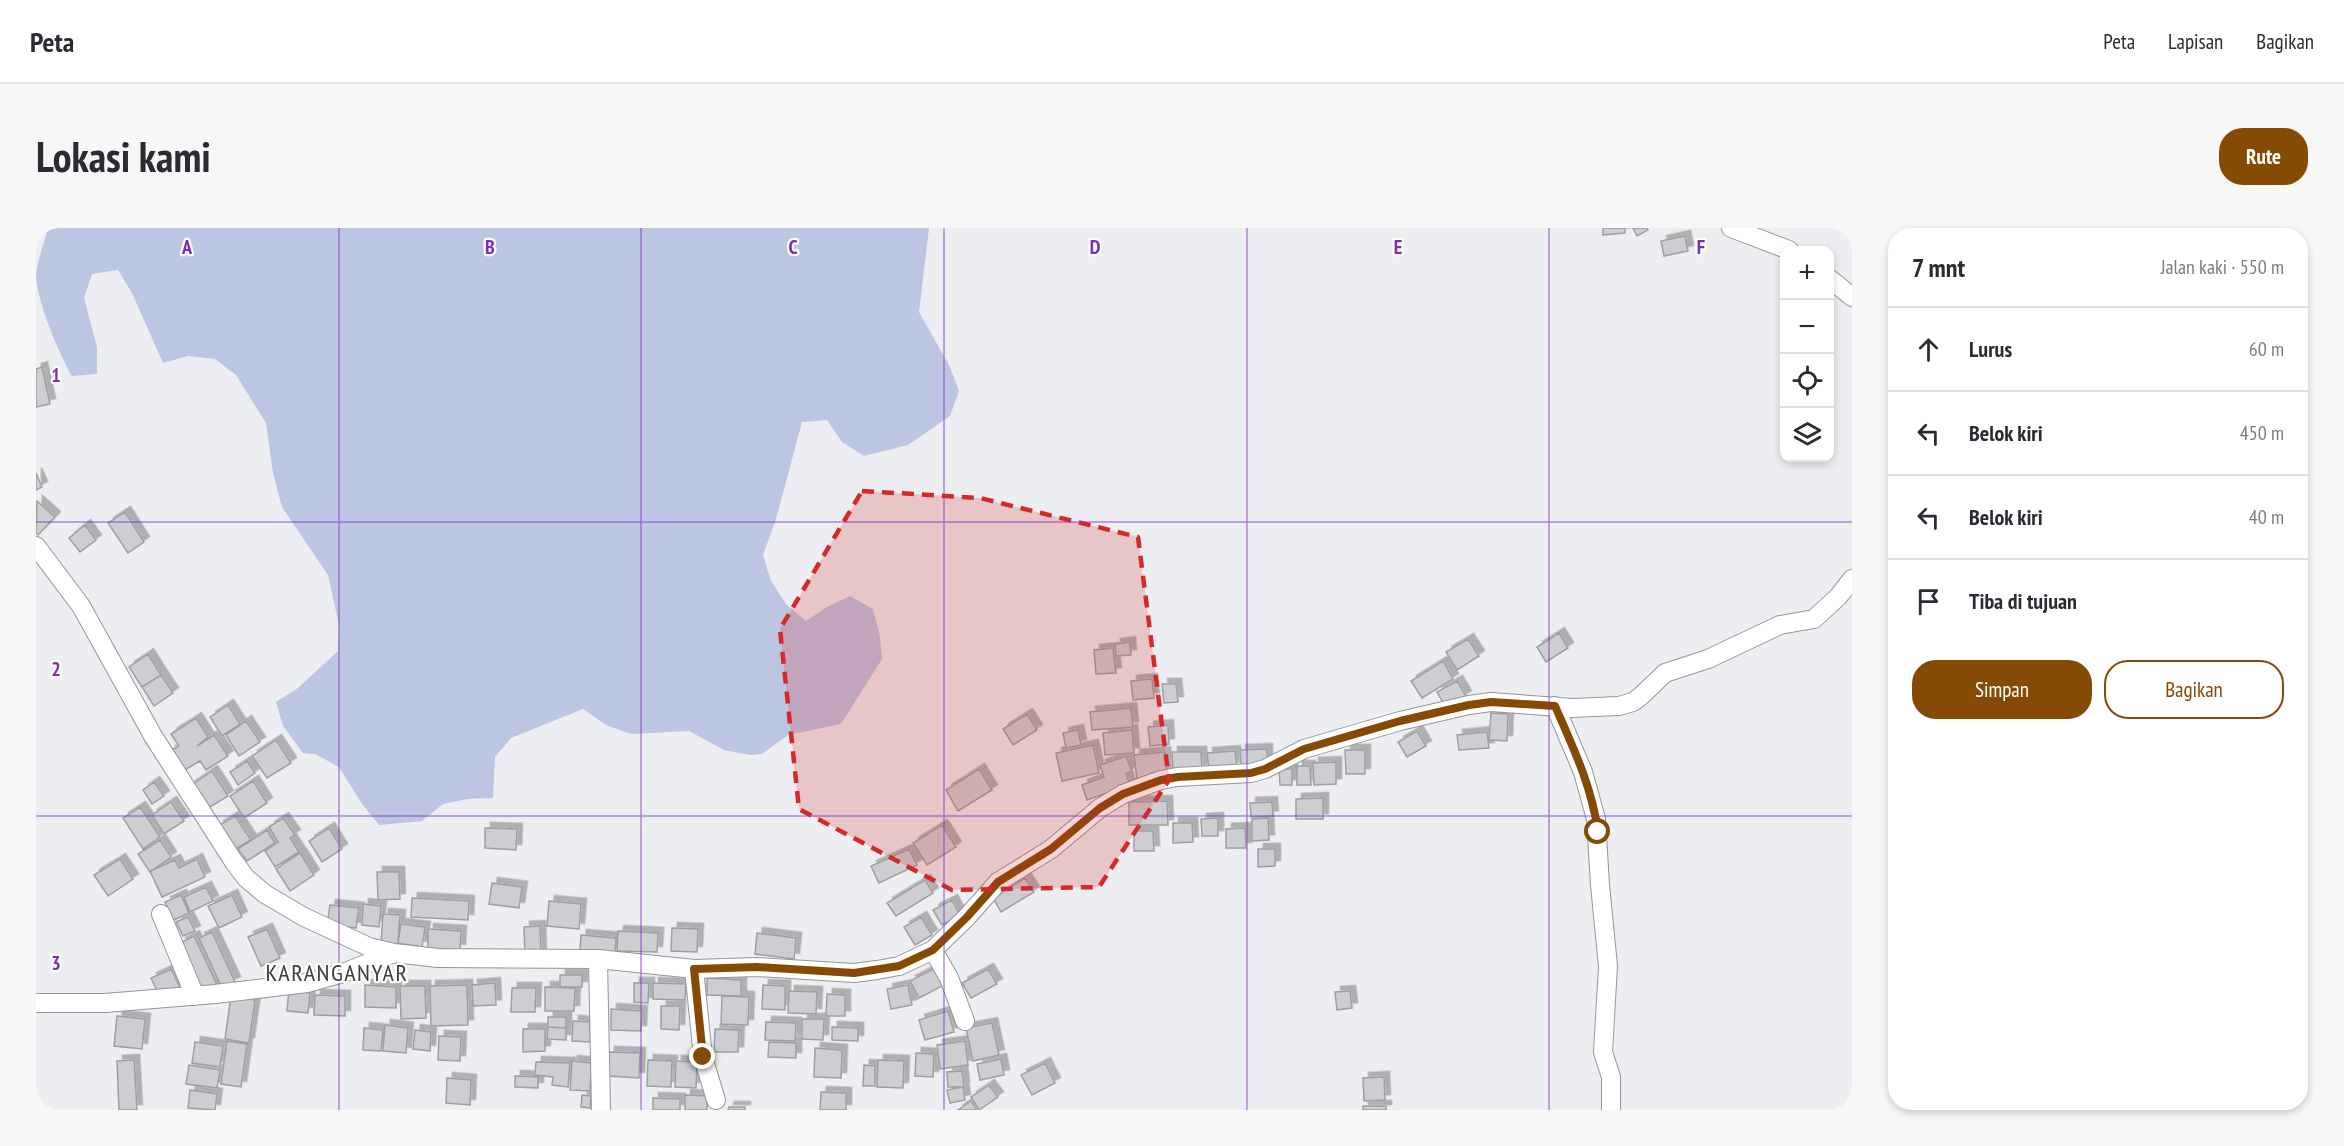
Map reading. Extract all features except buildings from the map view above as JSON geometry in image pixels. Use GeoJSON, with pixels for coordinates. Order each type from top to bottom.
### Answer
{"type":"FeatureCollection","features":[{"type":"Feature","properties":{"kind":"street"},"geometry":{"type":"LineString","coordinates":[[1731,228],[1780,247]]}},
{"type":"Feature","properties":{"kind":"street"},"geometry":{"type":"LineString","coordinates":[[1834,282],[1852,297]]}},
{"type":"Feature","properties":{"kind":"street"},"geometry":{"type":"LineString","coordinates":[[36,546],[81,606],[153,736],[246,878],[265,894],[304,917],[369,947],[394,953],[438,958],[598,959],[694,969],[757,967],[854,973],[899,966],[933,950],[998,882],[1051,849],[1100,808],[1123,794],[1161,780],[1178,777],[1251,773],[1265,769],[1304,749],[1400,721],[1469,705],[1491,702],[1572,708],[1607,708],[1633,702],[1665,673],[1708,659],[1780,625],[1814,619],[1838,597],[1852,579]]}},
{"type":"Feature","properties":{"kind":"street"},"geometry":{"type":"LineString","coordinates":[[1555,706],[1583,772],[1596,819],[1608,966],[1603,1052],[1611,1077],[1611,1110]]}},
{"type":"Feature","properties":{"kind":"street"},"geometry":{"type":"LineString","coordinates":[[161,914],[195,996]]}},
{"type":"Feature","properties":{"kind":"street"},"geometry":{"type":"LineString","coordinates":[[933,950],[948,978],[965,1021]]}},
{"type":"Feature","properties":{"kind":"street"},"geometry":{"type":"LineString","coordinates":[[36,1003],[105,1003],[195,996],[307,983],[343,973],[394,953]]}},
{"type":"Feature","properties":{"kind":"street"},"geometry":{"type":"LineString","coordinates":[[598,959],[601,1110]]}},
{"type":"Feature","properties":{"kind":"street"},"geometry":{"type":"LineString","coordinates":[[694,969],[703,1057],[716,1100]]}},
{"type":"Feature","properties":{"kind":"highlighted area"},"geometry":{"type":"Polygon","coordinates":[[[862,491],[980,498],[1138,537],[1169,780],[1099,887],[952,890],[799,809],[780,629],[862,491]]]}},
{"type":"Feature","properties":{"kind":"shaded area"},"geometry":{"type":"Polygon","coordinates":[[[48,228],[929,228],[919,312],[950,367],[959,391],[950,416],[908,445],[864,456],[842,442],[827,420],[802,422],[776,519],[763,555],[771,581],[786,604],[806,621],[850,596],[873,609],[880,636],[882,659],[841,724],[788,735],[762,754],[750,755],[724,750],[689,731],[631,734],[606,725],[583,709],[511,738],[495,757],[493,798],[467,799],[443,804],[422,821],[379,825],[362,804],[339,767],[315,754],[303,753],[283,726],[276,702],[298,688],[338,651],[339,625],[328,575],[282,507],[273,473],[266,423],[236,375],[215,359],[188,356],[163,363],[132,293],[118,270],[92,274],[84,298],[97,347],[97,374],[72,376],[49,326],[37,285],[37,268],[48,228]]]}},
{"type":"Feature","properties":{"kind":"district","name":"KARANGANYAR"},"geometry":{"type":"Point","coordinates":[337,972]}},
{"type":"Feature","properties":{"kind":"route"},"geometry":{"type":"LineString","coordinates":[[703,1057],[694,969],[757,967],[854,973],[899,966],[920,958],[945,940],[1007,875],[1051,849],[1112,800],[1161,780],[1251,773],[1265,769],[1304,749],[1400,721],[1469,705],[1491,702],[1555,706],[1583,772],[1598,832]]}}]}
